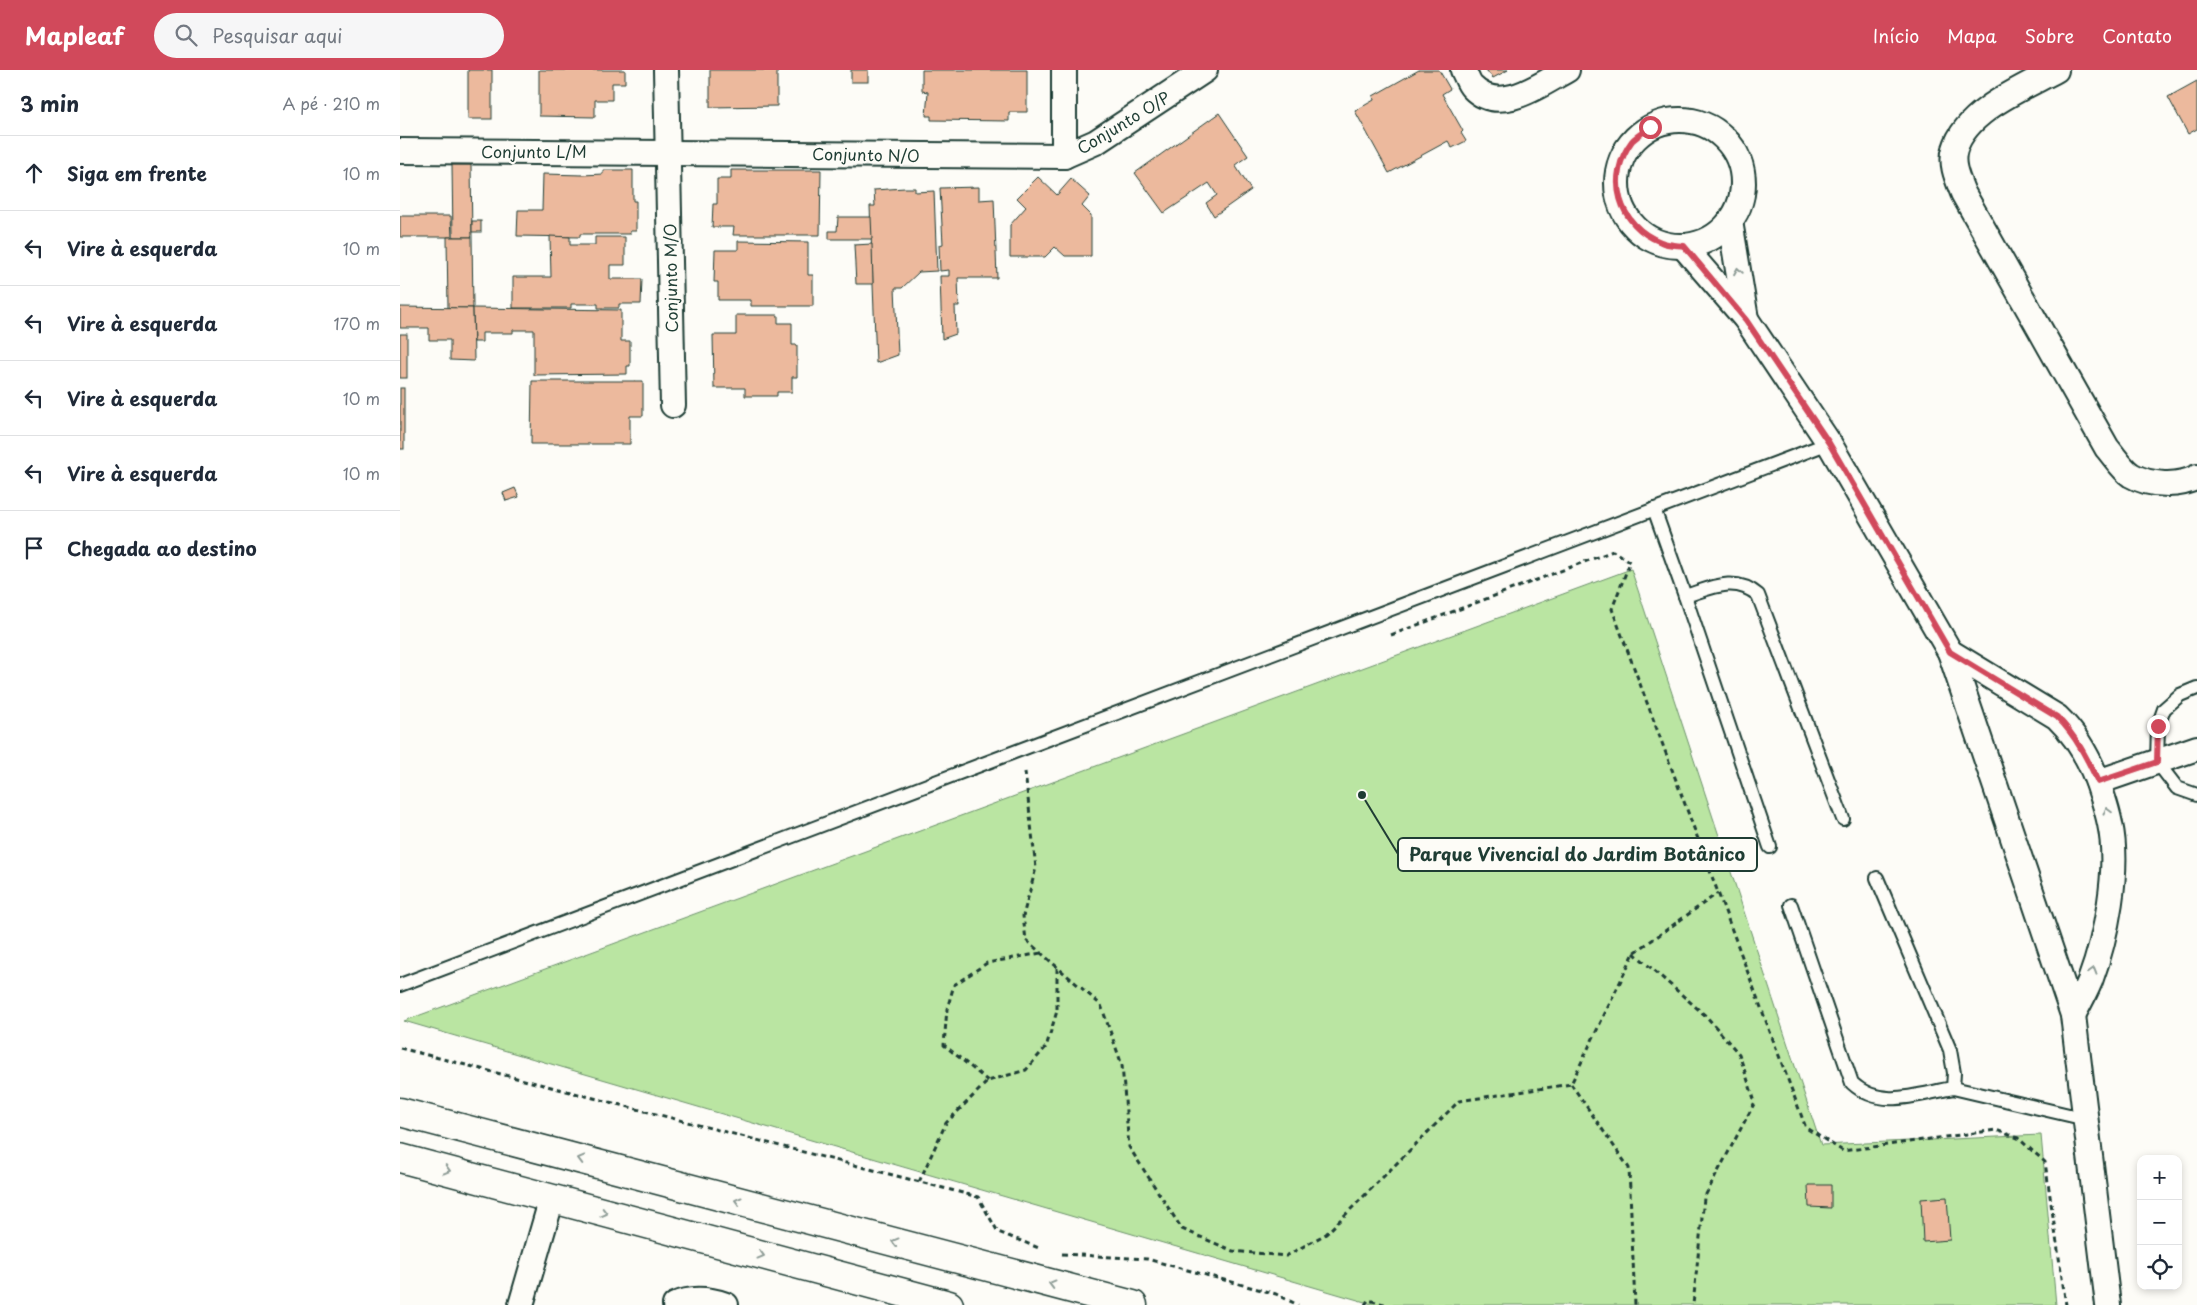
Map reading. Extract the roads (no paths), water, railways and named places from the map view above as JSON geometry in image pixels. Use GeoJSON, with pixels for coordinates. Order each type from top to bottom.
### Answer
{"type":"FeatureCollection","features":[{"type":"Feature","properties":{"kind":"street","name":"Conjunto M/O"},"geometry":{"type":"LineString","coordinates":[[666,70],[673,405]]}},
{"type":"Feature","properties":{"kind":"street"},"geometry":{"type":"LineString","coordinates":[[1064,70],[1064,156]]}},
{"type":"Feature","properties":{"kind":"street","name":"Conjunto O/P"},"geometry":{"type":"LineString","coordinates":[[1064,156],[1096,142],[1205,70]]}},
{"type":"Feature","properties":{"kind":"street"},"geometry":{"type":"LineString","coordinates":[[1463,70],[1472,87],[1484,95],[1498,99],[1516,98],[1567,70]]}},
{"type":"Feature","properties":{"kind":"street"},"geometry":{"type":"LineString","coordinates":[[2056,70],[1981,113],[1965,129],[1954,150],[1954,171],[1963,193],[2107,448],[2131,475],[2155,483],[2185,483],[2197,476]]}},
{"type":"Feature","properties":{"kind":"street"},"geometry":{"type":"LineString","coordinates":[[1671,120],[1692,121],[1712,128],[1729,142],[1739,161],[1744,182],[1740,203],[1730,222],[1709,239],[1684,246],[1662,243],[1643,234],[1628,218],[1619,199],[1617,178],[1622,158],[1633,140],[1650,127],[1671,120]]}},
{"type":"Feature","properties":{"kind":"street","name":"Conjunto L/M"},"geometry":{"type":"LineString","coordinates":[[400,151],[668,152]]}},
{"type":"Feature","properties":{"kind":"street","name":"Conjunto N/O"},"geometry":{"type":"LineString","coordinates":[[668,152],[1064,156]]}},
{"type":"Feature","properties":{"kind":"street"},"geometry":{"type":"LineString","coordinates":[[1730,222],[1746,320]]}},
{"type":"Feature","properties":{"kind":"street"},"geometry":{"type":"LineString","coordinates":[[1684,246],[1746,320],[1829,443],[1950,652],[2073,1015],[2108,1305]]}},
{"type":"Feature","properties":{"kind":"street"},"geometry":{"type":"LineString","coordinates":[[1950,652],[2057,717],[2070,730],[2083,750],[2098,782],[2110,824],[2113,845],[2112,891],[2106,925],[2090,981],[2073,1015]]}},
{"type":"Feature","properties":{"kind":"street"},"geometry":{"type":"LineString","coordinates":[[2098,782],[2197,748]]}},
{"type":"Feature","properties":{"kind":"street"},"geometry":{"type":"LineString","coordinates":[[400,1112],[1133,1305]]}},
{"type":"Feature","properties":{"kind":"street"},"geometry":{"type":"LineString","coordinates":[[400,1158],[949,1305]]}},
{"type":"Feature","properties":{"kind":"street"},"geometry":{"type":"LineString","coordinates":[[521,1305],[552,1198]]}},
{"type":"Feature","properties":{"kind":"street"},"geometry":{"type":"LineString","coordinates":[[675,1305],[684,1300],[709,1299],[726,1305]]}},
{"type":"Feature","properties":{"kind":"lane"},"geometry":{"type":"LineString","coordinates":[[400,985],[1829,443]]}},
{"type":"Feature","properties":{"kind":"lane"},"geometry":{"type":"LineString","coordinates":[[1654,509],[1770,847]]}},
{"type":"Feature","properties":{"kind":"lane"},"geometry":{"type":"LineString","coordinates":[[1685,596],[1735,583],[1744,584],[1758,595],[1843,819]]}},
{"type":"Feature","properties":{"kind":"lane"},"geometry":{"type":"LineString","coordinates":[[2197,688],[2180,695],[2164,708],[2158,726],[2157,762],[2177,788],[2197,795]]}},
{"type":"Feature","properties":{"kind":"lane"},"geometry":{"type":"LineString","coordinates":[[1877,878],[1950,1050],[1954,1073],[1953,1088]]}},
{"type":"Feature","properties":{"kind":"lane"},"geometry":{"type":"LineString","coordinates":[[1791,906],[1852,1083],[1862,1093],[1890,1100],[1953,1088],[2086,1119]]}},
{"type":"Feature","properties":{"kind":"place","name":"Parque Vivencial do Jardim Botânico"},"geometry":{"type":"Point","coordinates":[1362,795]}}]}
